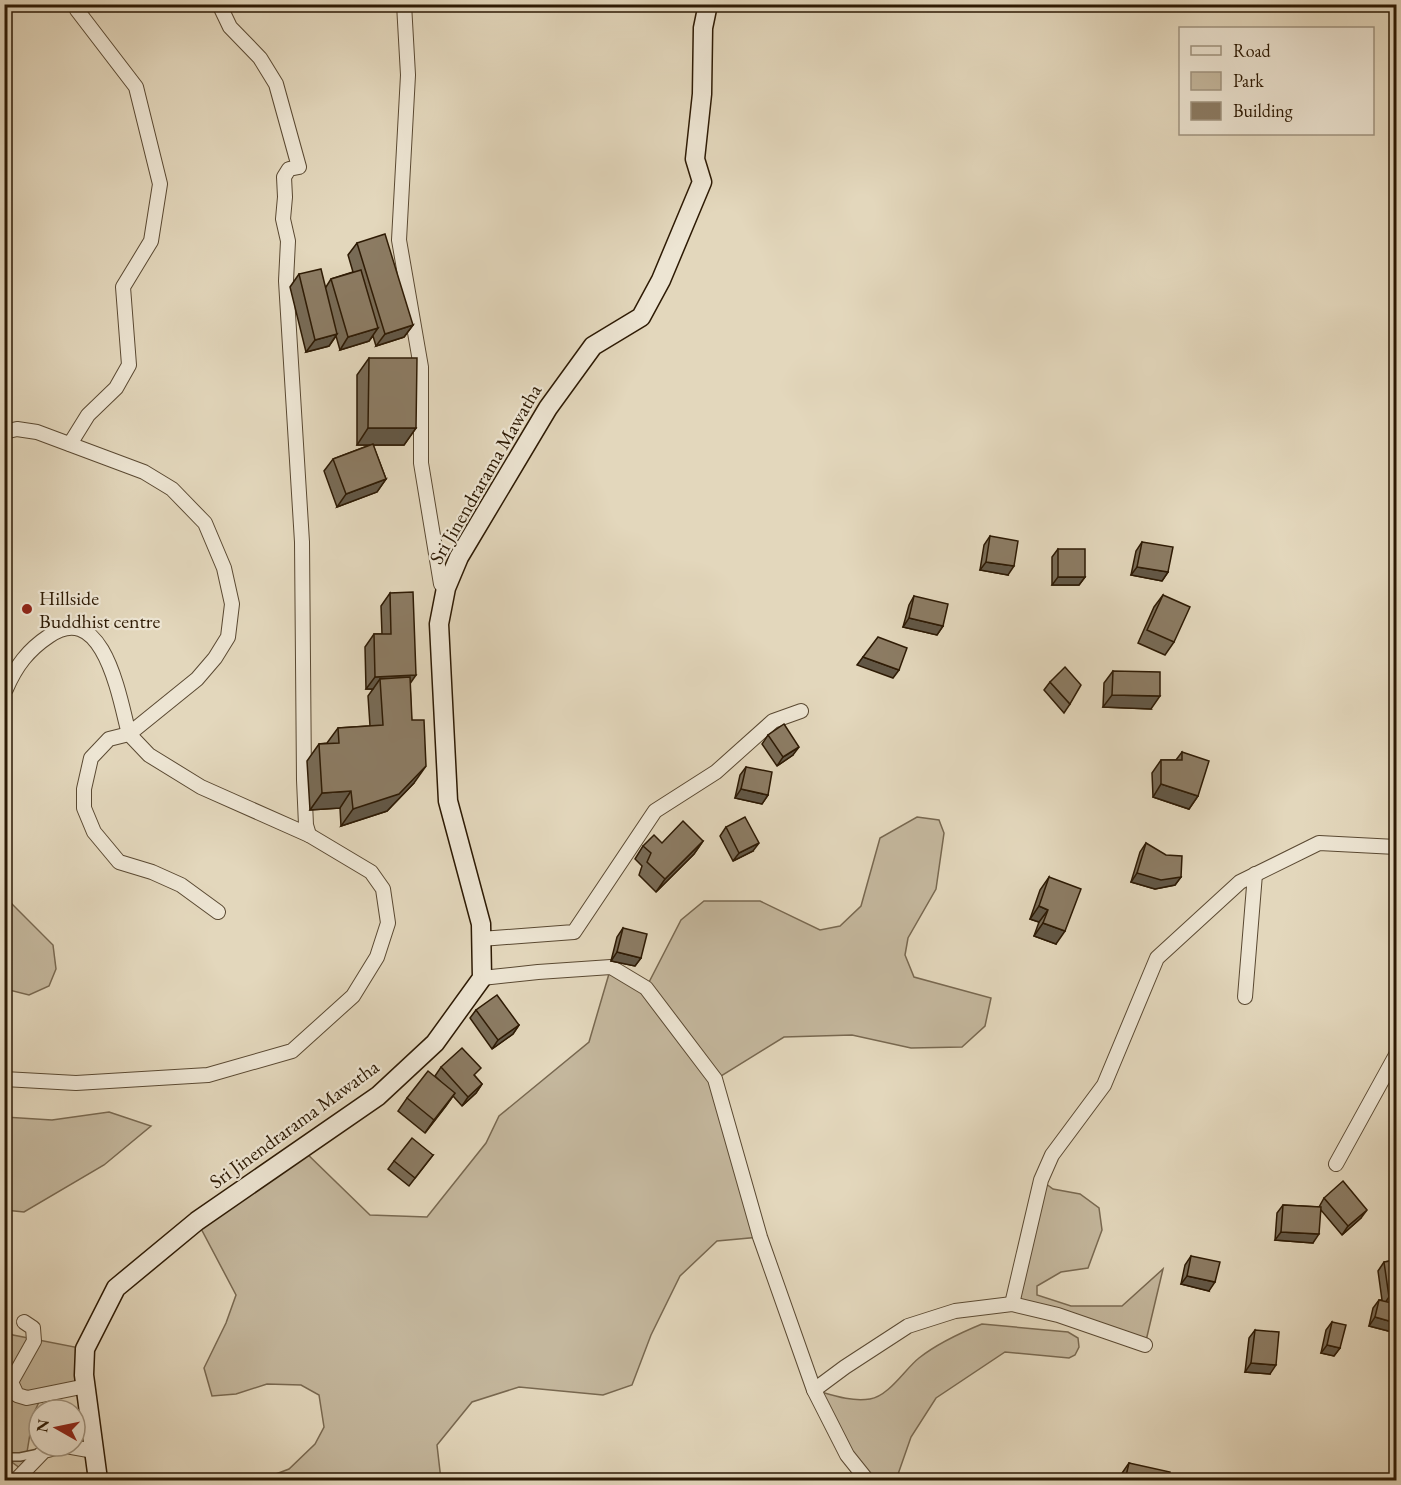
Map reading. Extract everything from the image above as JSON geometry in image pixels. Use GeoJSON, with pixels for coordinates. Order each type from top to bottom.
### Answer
{"type":"FeatureCollection","features":[{"type":"Feature","properties":{"kind":"main road","name":"Sri Jinendrarama Mawatha"},"geometry":{"type":"LineString","coordinates":[[98,1480],[86,1386],[85,1349],[116,1288],[197,1221],[378,1096],[435,1043],[482,978],[481,924],[448,801],[439,624],[446,588],[459,557],[548,408],[593,346],[641,317],[661,280],[702,182],[695,159],[702,94],[703,28],[708,4]]}},
{"type":"Feature","properties":{"kind":"street"},"geometry":{"type":"LineString","coordinates":[[70,444],[88,415],[116,388],[129,365],[123,287],[151,241],[160,184],[136,87],[77,10],[76,4]]}},
{"type":"Feature","properties":{"kind":"street"},"geometry":{"type":"LineString","coordinates":[[219,4],[230,27],[260,58],[276,84],[299,167],[289,169],[284,177],[283,219],[288,241],[286,281],[302,542],[304,780],[306,825],[309,835]]}},
{"type":"Feature","properties":{"kind":"street"},"geometry":{"type":"LineString","coordinates":[[404,4],[408,75],[399,240],[421,367],[421,463],[441,584],[446,588]]}},
{"type":"Feature","properties":{"kind":"street"},"geometry":{"type":"LineString","coordinates":[[4,432],[18,429],[37,432],[144,472],[172,489],[205,524],[224,568],[232,604],[228,637],[215,658],[197,679],[129,734],[109,739],[91,758],[84,789],[84,808],[94,831],[119,861],[181,885],[218,912]]}},
{"type":"Feature","properties":{"kind":"street"},"geometry":{"type":"LineString","coordinates":[[4,688],[6,689],[25,655],[42,641],[56,631],[70,627],[84,630],[96,641],[111,666],[129,734],[149,755],[201,787],[309,835],[371,872],[383,889],[388,923],[377,957],[353,996],[292,1051],[208,1075],[76,1083],[4,1079]]}},
{"type":"Feature","properties":{"kind":"street"},"geometry":{"type":"LineString","coordinates":[[481,939],[574,932],[655,811],[716,772],[773,721],[801,711]]}},
{"type":"Feature","properties":{"kind":"street"},"geometry":{"type":"LineString","coordinates":[[1012,1304],[1041,1180],[1052,1155],[1104,1085],[1157,958],[1240,882],[1319,843],[1396,847]]}},
{"type":"Feature","properties":{"kind":"street"},"geometry":{"type":"LineString","coordinates":[[1245,997],[1255,874]]}},
{"type":"Feature","properties":{"kind":"street"},"geometry":{"type":"LineString","coordinates":[[482,978],[611,967],[646,988],[715,1079],[760,1237],[814,1390],[847,1455],[867,1480]]}},
{"type":"Feature","properties":{"kind":"street"},"geometry":{"type":"LineString","coordinates":[[1336,1164],[1396,1056]]}},
{"type":"Feature","properties":{"kind":"street"},"geometry":{"type":"LineString","coordinates":[[814,1390],[908,1326],[955,1311],[1012,1304],[1058,1314],[1145,1345]]}},
{"type":"Feature","properties":{"kind":"street"},"geometry":{"type":"LineString","coordinates":[[24,1322],[33,1329],[34,1341],[11,1382],[17,1395],[27,1398],[86,1386]]}},
{"type":"Feature","properties":{"kind":"street"},"geometry":{"type":"LineString","coordinates":[[87,1450],[94,1451]]}},
{"type":"Feature","properties":{"kind":"street"},"geometry":{"type":"LineString","coordinates":[[16,1480],[37,1458]]}},
{"type":"Feature","properties":{"kind":"lane"},"geometry":{"type":"LineString","coordinates":[[4,1457],[27,1455]]}},
{"type":"Feature","properties":{"kind":"green space"},"geometry":{"type":"Polygon","coordinates":[[[5,811],[8,823],[10,902],[53,945],[56,969],[49,986],[29,995],[5,989],[5,811]]]}},
{"type":"Feature","properties":{"kind":"green space"},"geometry":{"type":"Polygon","coordinates":[[[917,817],[939,820],[944,833],[936,889],[908,938],[905,955],[914,977],[991,998],[985,1026],[962,1047],[911,1048],[852,1035],[784,1037],[716,1079],[760,1237],[717,1241],[680,1276],[651,1335],[632,1385],[603,1395],[519,1387],[472,1402],[437,1445],[441,1480],[260,1480],[289,1469],[315,1444],[324,1427],[319,1395],[301,1385],[267,1384],[236,1394],[212,1396],[204,1368],[226,1323],[236,1295],[197,1221],[302,1149],[370,1215],[427,1217],[486,1143],[499,1116],[589,1042],[611,967],[646,988],[681,920],[704,901],[760,901],[820,930],[840,926],[861,906],[880,838],[917,817]]]}},
{"type":"Feature","properties":{"kind":"green space"},"geometry":{"type":"Polygon","coordinates":[[[109,1112],[151,1126],[104,1165],[24,1212],[5,1210],[5,1117],[52,1120],[109,1112]]]}},
{"type":"Feature","properties":{"kind":"green space"},"geometry":{"type":"Polygon","coordinates":[[[1041,1180],[1053,1189],[1080,1194],[1099,1208],[1102,1230],[1088,1268],[1061,1272],[1037,1286],[1037,1295],[1071,1306],[1122,1306],[1163,1269],[1145,1345],[1012,1304],[1041,1180]]]}},
{"type":"Feature","properties":{"kind":"green space"},"geometry":{"type":"Polygon","coordinates":[[[982,1324],[1068,1332],[1078,1338],[1079,1347],[1075,1355],[1069,1358],[1005,1352],[936,1398],[911,1437],[896,1480],[867,1480],[814,1390],[856,1400],[877,1397],[890,1388],[926,1353],[949,1339],[982,1324]]]}},
{"type":"Feature","properties":{"kind":"green space"},"geometry":{"type":"Polygon","coordinates":[[[4,1329],[13,1335],[85,1349],[86,1386],[47,1398],[27,1398],[27,1452],[24,1471],[5,1457],[4,1329]]]}},
{"type":"Feature","properties":{"kind":"building"},"geometry":{"type":"Polygon","coordinates":[[[385,234],[413,325],[385,334],[357,243],[385,234]]]}},
{"type":"Feature","properties":{"kind":"building"},"geometry":{"type":"Polygon","coordinates":[[[321,269],[337,334],[315,340],[299,274],[321,269]]]}},
{"type":"Feature","properties":{"kind":"building"},"geometry":{"type":"Polygon","coordinates":[[[361,270],[378,328],[348,337],[331,279],[361,270]]]}},
{"type":"Feature","properties":{"kind":"building"},"geometry":{"type":"Polygon","coordinates":[[[369,358],[417,358],[416,428],[368,428],[369,358]]]}},
{"type":"Feature","properties":{"kind":"building"},"geometry":{"type":"Polygon","coordinates":[[[373,444],[386,479],[346,494],[333,459],[373,444]]]}},
{"type":"Feature","properties":{"kind":"building"},"geometry":{"type":"Polygon","coordinates":[[[990,536],[1018,541],[1014,566],[986,562],[990,536]]]}},
{"type":"Feature","properties":{"kind":"building"},"geometry":{"type":"Polygon","coordinates":[[[1142,542],[1173,547],[1168,572],[1137,567],[1142,542]]]}},
{"type":"Feature","properties":{"kind":"building"},"geometry":{"type":"Polygon","coordinates":[[[1058,549],[1085,549],[1085,577],[1058,577],[1058,549]]]}},
{"type":"Feature","properties":{"kind":"building"},"geometry":{"type":"Polygon","coordinates":[[[413,592],[416,675],[375,677],[374,634],[391,634],[390,593],[413,592]]]}},
{"type":"Feature","properties":{"kind":"building"},"geometry":{"type":"Polygon","coordinates":[[[1163,595],[1190,607],[1174,642],[1147,630],[1163,595]]]}},
{"type":"Feature","properties":{"kind":"building"},"geometry":{"type":"Polygon","coordinates":[[[914,596],[948,604],[943,626],[909,618],[914,596]]]}},
{"type":"Feature","properties":{"kind":"building"},"geometry":{"type":"Polygon","coordinates":[[[878,637],[907,648],[899,670],[863,657],[878,637]]]}},
{"type":"Feature","properties":{"kind":"building"},"geometry":{"type":"Polygon","coordinates":[[[1065,667],[1081,685],[1070,704],[1050,682],[1065,667]]]}},
{"type":"Feature","properties":{"kind":"building"},"geometry":{"type":"Polygon","coordinates":[[[1113,671],[1160,672],[1160,696],[1112,695],[1113,671]]]}},
{"type":"Feature","properties":{"kind":"building"},"geometry":{"type":"Polygon","coordinates":[[[410,677],[412,720],[424,720],[426,766],[399,794],[353,809],[351,791],[322,793],[319,744],[339,743],[338,728],[383,725],[380,679],[410,677]]]}},
{"type":"Feature","properties":{"kind":"building"},"geometry":{"type":"Polygon","coordinates":[[[784,724],[799,747],[783,757],[768,735],[784,724]]]}},
{"type":"Feature","properties":{"kind":"building"},"geometry":{"type":"Polygon","coordinates":[[[1182,752],[1209,761],[1198,796],[1161,784],[1161,760],[1182,760],[1182,752]]]}},
{"type":"Feature","properties":{"kind":"building"},"geometry":{"type":"Polygon","coordinates":[[[746,767],[772,772],[768,795],[741,789],[746,767]]]}},
{"type":"Feature","properties":{"kind":"building"},"geometry":{"type":"Polygon","coordinates":[[[745,817],[759,843],[739,853],[726,827],[745,817]]]}},
{"type":"Feature","properties":{"kind":"building"},"geometry":{"type":"Polygon","coordinates":[[[683,821],[703,841],[665,879],[647,862],[651,853],[643,846],[654,835],[662,843],[683,821]]]}},
{"type":"Feature","properties":{"kind":"building"},"geometry":{"type":"Polygon","coordinates":[[[1146,843],[1166,855],[1182,856],[1181,877],[1161,880],[1137,873],[1146,843]]]}},
{"type":"Feature","properties":{"kind":"building"},"geometry":{"type":"Polygon","coordinates":[[[1049,877],[1081,889],[1065,931],[1043,923],[1048,910],[1039,906],[1049,877]]]}},
{"type":"Feature","properties":{"kind":"building"},"geometry":{"type":"Polygon","coordinates":[[[623,928],[647,934],[641,958],[617,952],[623,928]]]}},
{"type":"Feature","properties":{"kind":"building"},"geometry":{"type":"Polygon","coordinates":[[[497,995],[519,1025],[498,1040],[476,1010],[497,995]]]}},
{"type":"Feature","properties":{"kind":"building"},"geometry":{"type":"Polygon","coordinates":[[[462,1048],[481,1068],[474,1075],[482,1084],[468,1097],[441,1067],[462,1048]]]}},
{"type":"Feature","properties":{"kind":"building"},"geometry":{"type":"Polygon","coordinates":[[[428,1071],[455,1093],[434,1120],[407,1098],[428,1071]]]}},
{"type":"Feature","properties":{"kind":"building"},"geometry":{"type":"Polygon","coordinates":[[[412,1138],[433,1155],[415,1178],[394,1161],[412,1138]]]}},
{"type":"Feature","properties":{"kind":"building"},"geometry":{"type":"Polygon","coordinates":[[[1343,1181],[1367,1210],[1348,1226],[1324,1198],[1343,1181]]]}},
{"type":"Feature","properties":{"kind":"building"},"geometry":{"type":"Polygon","coordinates":[[[1283,1205],[1321,1207],[1319,1234],[1281,1232],[1283,1205]]]}},
{"type":"Feature","properties":{"kind":"building"},"geometry":{"type":"Polygon","coordinates":[[[1191,1256],[1220,1262],[1215,1282],[1187,1276],[1191,1256]]]}},
{"type":"Feature","properties":{"kind":"building"},"geometry":{"type":"Polygon","coordinates":[[[1396,1260],[1396,1296],[1389,1297],[1384,1262],[1396,1260]]]}},
{"type":"Feature","properties":{"kind":"building"},"geometry":{"type":"Polygon","coordinates":[[[1379,1300],[1396,1304],[1396,1323],[1375,1317],[1379,1300]]]}},
{"type":"Feature","properties":{"kind":"building"},"geometry":{"type":"Polygon","coordinates":[[[1332,1322],[1346,1325],[1340,1348],[1327,1345],[1332,1322]]]}},
{"type":"Feature","properties":{"kind":"building"},"geometry":{"type":"Polygon","coordinates":[[[1255,1330],[1279,1332],[1276,1365],[1251,1363],[1255,1330]]]}},
{"type":"Feature","properties":{"kind":"building"},"geometry":{"type":"Polygon","coordinates":[[[1129,1463],[1170,1472],[1169,1480],[1125,1480],[1129,1463]]]}},
{"type":"Feature","properties":{"kind":"place","name":"Hillside Buddhist centre"},"geometry":{"type":"Point","coordinates":[27,609]}}]}
